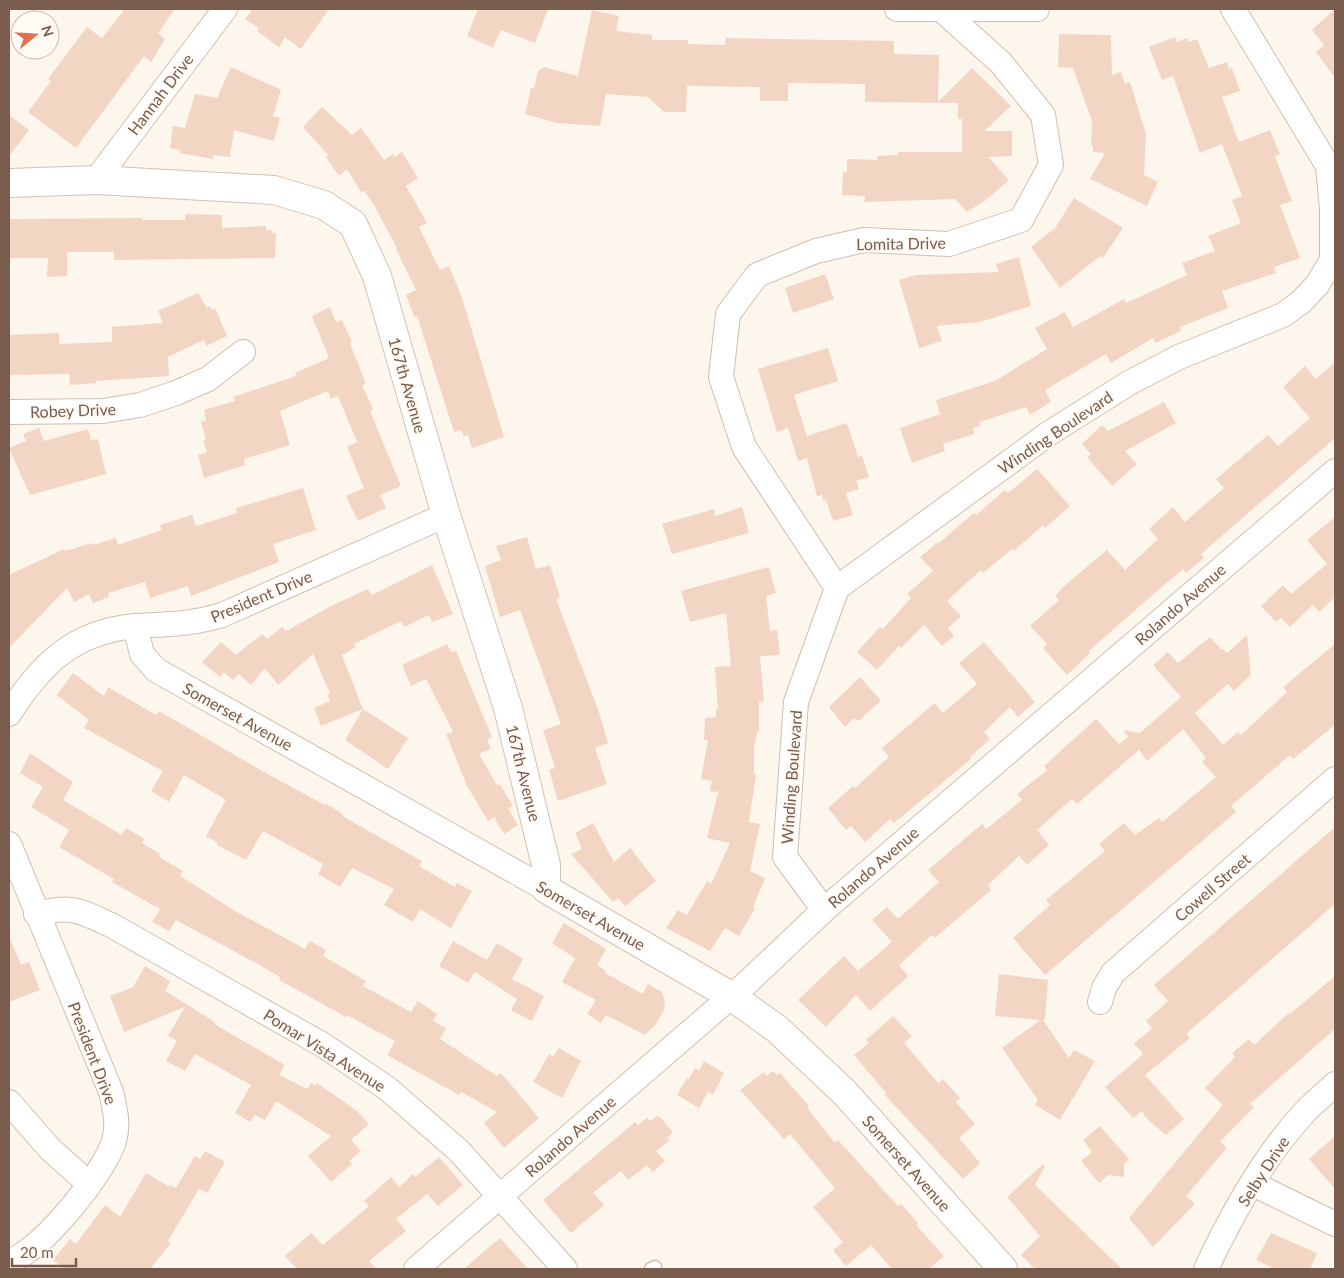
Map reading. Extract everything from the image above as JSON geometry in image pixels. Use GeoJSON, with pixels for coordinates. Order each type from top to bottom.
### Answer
{"type":"FeatureCollection","features":[{"type":"Feature","properties":{"kind":"street","name":"Hannah Drive"},"geometry":{"type":"LineString","coordinates":[[96,180],[225,9]]}},
{"type":"Feature","properties":{"kind":"street"},"geometry":{"type":"LineString","coordinates":[[898,9],[1037,9]]}},
{"type":"Feature","properties":{"kind":"street","name":"Lomita Drive"},"geometry":{"type":"LineString","coordinates":[[837,588],[744,447],[721,377],[728,314],[757,276],[816,251],[864,240],[949,244],[1021,220],[1051,165],[1043,115],[1001,63],[940,9]]}},
{"type":"Feature","properties":{"kind":"street","name":"Winding Boulevard"},"geometry":{"type":"LineString","coordinates":[[824,910],[785,857],[796,702],[837,588],[1048,434],[1128,383],[1179,357],[1283,316],[1318,285],[1332,260],[1332,163],[1233,9]]}},
{"type":"Feature","properties":{"kind":"street","name":"167th Avenue"},"geometry":{"type":"LineString","coordinates":[[9,183],[96,180],[274,190],[324,205],[353,224],[377,276],[446,515],[508,708],[546,866],[546,889]]}},
{"type":"Feature","properties":{"kind":"street","name":"Robey Drive"},"geometry":{"type":"LineString","coordinates":[[9,412],[103,411],[140,405],[176,393],[208,378],[243,352]]}},
{"type":"Feature","properties":{"kind":"street","name":"Rolando Avenue"},"geometry":{"type":"LineString","coordinates":[[416,1269],[731,996],[824,910],[1335,471]]}},
{"type":"Feature","properties":{"kind":"street","name":"President Drive"},"geometry":{"type":"LineString","coordinates":[[9,714],[37,676],[65,648],[92,635],[135,626],[193,623],[222,615],[446,515]]}},
{"type":"Feature","properties":{"kind":"street","name":"Somerset Avenue"},"geometry":{"type":"LineString","coordinates":[[135,626],[142,654],[156,670],[546,889],[731,996],[777,1029],[844,1092],[1003,1269]]}},
{"type":"Feature","properties":{"kind":"street","name":"Cowell Street"},"geometry":{"type":"LineString","coordinates":[[1100,1002],[1104,988],[1113,973],[1335,779]]}},
{"type":"Feature","properties":{"kind":"street","name":"President Drive"},"geometry":{"type":"LineString","coordinates":[[9,844],[36,914],[111,1092],[117,1118],[114,1142],[89,1184],[45,1238],[30,1250],[9,1260]]}},
{"type":"Feature","properties":{"kind":"street","name":"Pomar Vista Avenue"},"geometry":{"type":"LineString","coordinates":[[36,914],[62,908],[79,910],[111,925],[323,1044],[388,1089],[436,1129],[459,1151],[565,1269]]}},
{"type":"Feature","properties":{"kind":"street","name":"Selby Drive"},"geometry":{"type":"LineString","coordinates":[[1206,1269],[1232,1219],[1277,1146],[1304,1112],[1335,1084]]}},
{"type":"Feature","properties":{"kind":"street"},"geometry":{"type":"LineString","coordinates":[[9,1102],[50,1149],[89,1184]]}},
{"type":"Feature","properties":{"kind":"street"},"geometry":{"type":"LineString","coordinates":[[1254,1184],[1335,1224]]}},
{"type":"Feature","properties":{"kind":"building"},"geometry":{"type":"Polygon","coordinates":[[[125,9],[175,9],[158,33],[165,39],[151,62],[144,56],[76,148],[28,112],[51,81],[48,79],[87,27],[102,38],[125,9]]]}},
{"type":"Feature","properties":{"kind":"building"},"geometry":{"type":"Polygon","coordinates":[[[253,9],[329,9],[301,49],[285,37],[279,47],[257,31],[259,28],[245,19],[253,9]]]}},
{"type":"Feature","properties":{"kind":"building"},"geometry":{"type":"Polygon","coordinates":[[[478,9],[548,9],[535,43],[501,30],[493,48],[467,36],[478,9]]]}},
{"type":"Feature","properties":{"kind":"building"},"geometry":{"type":"Polygon","coordinates":[[[1335,9],[1335,78],[1316,52],[1324,45],[1312,30],[1335,9]]]}},
{"type":"Feature","properties":{"kind":"building"},"geometry":{"type":"Polygon","coordinates":[[[592,10],[619,16],[616,31],[652,35],[652,40],[688,40],[688,44],[725,45],[726,38],[894,41],[894,54],[939,55],[938,102],[972,68],[1011,106],[984,131],[1012,131],[1012,156],[988,157],[1009,180],[986,200],[967,212],[955,199],[864,202],[865,196],[842,195],[843,172],[847,172],[847,159],[877,160],[877,156],[898,155],[898,152],[962,152],[962,119],[958,119],[958,103],[865,102],[865,84],[788,83],[788,101],[760,101],[760,87],[687,86],[686,112],[664,112],[648,97],[606,94],[600,126],[557,123],[525,114],[531,88],[534,88],[538,71],[544,67],[578,76],[592,10]]]}},
{"type":"Feature","properties":{"kind":"building"},"geometry":{"type":"Polygon","coordinates":[[[1059,34],[1111,35],[1112,75],[1121,72],[1125,84],[1130,82],[1146,134],[1144,175],[1158,182],[1147,206],[1090,179],[1105,153],[1093,152],[1093,145],[1091,145],[1092,121],[1073,68],[1058,67],[1059,34]]]}},
{"type":"Feature","properties":{"kind":"building"},"geometry":{"type":"Polygon","coordinates":[[[1175,37],[1177,42],[1187,38],[1188,42],[1197,39],[1209,68],[1227,62],[1229,69],[1232,68],[1240,91],[1222,97],[1239,142],[1270,130],[1280,154],[1275,156],[1292,201],[1280,205],[1300,258],[1274,267],[1276,273],[1222,291],[1228,308],[1180,327],[1181,331],[1155,343],[1153,338],[1111,363],[1106,354],[1045,390],[1051,402],[1030,415],[1026,407],[980,422],[980,426],[973,428],[974,434],[943,444],[945,451],[912,463],[900,428],[940,414],[936,400],[995,381],[1047,349],[1035,328],[1065,312],[1073,327],[1124,299],[1126,303],[1187,275],[1182,263],[1215,251],[1208,236],[1241,223],[1232,200],[1242,196],[1222,144],[1200,153],[1173,76],[1162,80],[1149,47],[1175,37]]]}},
{"type":"Feature","properties":{"kind":"building"},"geometry":{"type":"Polygon","coordinates":[[[231,67],[281,90],[273,116],[280,118],[274,141],[234,130],[230,157],[213,155],[213,159],[180,153],[180,150],[170,148],[173,126],[185,128],[195,94],[217,98],[231,67]]]}},
{"type":"Feature","properties":{"kind":"building"},"geometry":{"type":"Polygon","coordinates":[[[322,107],[352,135],[361,128],[384,160],[393,154],[394,157],[402,152],[418,178],[406,186],[427,223],[419,227],[440,270],[449,266],[462,298],[504,437],[472,448],[468,435],[464,436],[461,430],[454,432],[417,316],[414,317],[406,295],[416,290],[397,248],[374,205],[364,191],[361,192],[347,169],[339,176],[326,157],[328,155],[303,127],[322,107]]]}},
{"type":"Feature","properties":{"kind":"building"},"geometry":{"type":"Polygon","coordinates":[[[9,115],[29,130],[9,156],[9,115]]]}},
{"type":"Feature","properties":{"kind":"building"},"geometry":{"type":"Polygon","coordinates":[[[1074,198],[1123,228],[1103,258],[1100,256],[1060,288],[1031,247],[1055,228],[1074,198]]]}},
{"type":"Feature","properties":{"kind":"building"},"geometry":{"type":"Polygon","coordinates":[[[185,214],[222,215],[222,228],[266,226],[266,230],[272,230],[273,234],[276,233],[275,258],[114,260],[114,252],[67,252],[67,276],[47,277],[48,258],[9,258],[9,219],[142,218],[142,220],[185,220],[185,214]]]}},
{"type":"Feature","properties":{"kind":"building"},"geometry":{"type":"Polygon","coordinates":[[[1019,257],[1031,306],[980,322],[937,326],[942,341],[919,348],[899,280],[916,275],[999,272],[996,264],[1019,257]]]}},
{"type":"Feature","properties":{"kind":"building"},"geometry":{"type":"Polygon","coordinates":[[[825,274],[834,299],[793,313],[785,288],[825,274]]]}},
{"type":"Feature","properties":{"kind":"building"},"geometry":{"type":"Polygon","coordinates":[[[198,293],[207,308],[210,306],[212,310],[215,308],[227,336],[206,346],[204,340],[168,357],[169,376],[96,381],[96,383],[70,385],[69,374],[9,375],[9,335],[59,333],[59,344],[112,342],[112,327],[163,323],[158,311],[198,293]]]}},
{"type":"Feature","properties":{"kind":"building"},"geometry":{"type":"Polygon","coordinates":[[[330,307],[336,322],[342,320],[352,342],[350,343],[366,384],[362,385],[373,409],[370,411],[401,486],[380,495],[386,508],[358,521],[346,496],[364,488],[347,447],[357,442],[338,396],[331,399],[328,391],[280,411],[290,445],[244,459],[245,465],[204,478],[198,455],[207,452],[203,440],[206,439],[201,422],[206,420],[204,410],[235,401],[233,397],[296,376],[295,373],[329,358],[312,316],[330,307]]]}},
{"type":"Feature","properties":{"kind":"building"},"geometry":{"type":"Polygon","coordinates":[[[828,348],[838,381],[794,395],[807,436],[847,423],[858,457],[862,456],[869,477],[856,481],[859,489],[846,493],[853,515],[833,521],[826,500],[823,501],[822,495],[817,496],[807,458],[798,461],[788,428],[777,432],[758,369],[828,348]]]}},
{"type":"Feature","properties":{"kind":"building"},"geometry":{"type":"Polygon","coordinates":[[[1335,362],[1335,438],[1201,554],[1204,558],[1186,573],[1183,569],[1133,612],[1089,651],[1090,653],[1067,675],[1043,648],[1047,644],[1030,626],[1059,600],[1055,596],[1107,550],[1125,570],[1158,539],[1149,529],[1173,507],[1185,522],[1224,488],[1216,479],[1268,435],[1278,446],[1310,418],[1283,387],[1305,366],[1316,379],[1335,362]]]}},
{"type":"Feature","properties":{"kind":"building"},"geometry":{"type":"Polygon","coordinates":[[[1164,402],[1176,423],[1125,451],[1137,464],[1112,486],[1087,457],[1091,454],[1082,444],[1102,425],[1108,431],[1164,402]]]}},
{"type":"Feature","properties":{"kind":"building"},"geometry":{"type":"Polygon","coordinates":[[[39,428],[44,441],[88,429],[91,440],[98,439],[106,474],[30,495],[9,448],[26,441],[23,434],[39,428]]]}},
{"type":"Feature","properties":{"kind":"building"},"geometry":{"type":"Polygon","coordinates":[[[1037,469],[1070,506],[1045,528],[1043,525],[1014,551],[1012,549],[983,573],[981,570],[947,601],[961,616],[948,628],[954,636],[942,646],[924,625],[901,648],[899,646],[877,670],[857,652],[880,627],[883,629],[911,598],[907,594],[933,571],[920,557],[974,513],[976,515],[1005,490],[1008,493],[1037,469]]]}},
{"type":"Feature","properties":{"kind":"building"},"geometry":{"type":"Polygon","coordinates":[[[303,488],[316,530],[273,544],[279,562],[191,596],[188,586],[150,598],[145,582],[108,593],[109,597],[93,603],[89,594],[74,602],[67,588],[9,648],[9,575],[64,549],[65,551],[116,538],[118,545],[162,530],[160,525],[192,515],[196,526],[237,513],[236,508],[303,488]]]}},
{"type":"Feature","properties":{"kind":"building"},"geometry":{"type":"Polygon","coordinates":[[[742,507],[749,533],[672,554],[662,524],[714,509],[715,516],[742,507]]]}},
{"type":"Feature","properties":{"kind":"building"},"geometry":{"type":"Polygon","coordinates":[[[1335,517],[1335,597],[1319,612],[1313,605],[1290,627],[1281,618],[1276,622],[1261,606],[1283,585],[1291,594],[1327,564],[1307,540],[1335,517]]]}},
{"type":"Feature","properties":{"kind":"building"},"geometry":{"type":"Polygon","coordinates":[[[527,537],[536,569],[550,565],[560,597],[556,599],[599,712],[608,743],[595,748],[607,784],[558,801],[549,770],[555,768],[543,730],[561,724],[520,610],[500,617],[485,566],[501,560],[496,546],[527,537]]]}},
{"type":"Feature","properties":{"kind":"building"},"geometry":{"type":"Polygon","coordinates":[[[432,565],[453,614],[432,622],[429,615],[404,627],[401,621],[354,644],[356,647],[342,655],[363,709],[321,726],[314,708],[330,701],[327,695],[330,694],[313,654],[278,685],[265,668],[251,685],[239,674],[233,680],[223,672],[220,677],[202,662],[221,642],[236,655],[262,634],[267,639],[282,627],[286,631],[333,605],[368,589],[372,595],[432,565]]]}},
{"type":"Feature","properties":{"kind":"building"},"geometry":{"type":"Polygon","coordinates":[[[769,567],[776,593],[766,596],[770,631],[777,630],[780,655],[760,656],[764,701],[759,702],[759,732],[757,732],[754,749],[754,774],[756,775],[749,822],[760,824],[750,871],[765,878],[753,907],[755,908],[739,936],[725,928],[710,951],[666,928],[678,910],[687,915],[707,881],[711,884],[730,843],[707,838],[718,792],[710,791],[712,781],[701,779],[708,740],[704,740],[705,718],[716,717],[716,709],[718,709],[715,667],[731,666],[726,613],[690,622],[681,591],[769,567]]]}},
{"type":"Feature","properties":{"kind":"building"},"geometry":{"type":"Polygon","coordinates":[[[1247,635],[1251,675],[1234,691],[1228,684],[1195,713],[1223,745],[1238,732],[1241,735],[1287,692],[1283,687],[1335,644],[1335,725],[1293,759],[1290,755],[1231,806],[1236,812],[1045,975],[1013,938],[1050,905],[1046,900],[1105,851],[1099,844],[1124,823],[1135,835],[1159,818],[1162,822],[1216,777],[1202,762],[1206,758],[1183,729],[1147,761],[1139,750],[1077,804],[1072,799],[1037,830],[1049,845],[1027,865],[1019,856],[988,885],[991,890],[935,938],[932,935],[899,965],[908,976],[870,1011],[856,995],[826,1027],[798,1000],[844,956],[858,971],[892,942],[872,920],[887,907],[898,919],[939,882],[928,870],[982,824],[986,829],[1022,800],[1017,794],[1047,770],[1044,766],[1096,719],[1119,744],[1128,737],[1123,730],[1140,733],[1181,697],[1153,665],[1168,652],[1178,663],[1210,637],[1227,653],[1247,635]]]}},
{"type":"Feature","properties":{"kind":"building"},"geometry":{"type":"Polygon","coordinates":[[[984,642],[1035,702],[1018,717],[1010,707],[984,732],[990,739],[970,757],[971,759],[894,823],[890,819],[865,842],[851,826],[846,830],[828,808],[853,786],[855,788],[889,757],[882,748],[935,703],[943,713],[977,684],[959,663],[984,642]]]}},
{"type":"Feature","properties":{"kind":"building"},"geometry":{"type":"Polygon","coordinates":[[[447,644],[451,652],[456,651],[492,737],[487,739],[491,749],[479,754],[497,785],[500,784],[513,806],[508,808],[518,825],[504,834],[494,817],[488,821],[467,786],[446,734],[453,732],[426,679],[411,686],[402,665],[447,644]]]}},
{"type":"Feature","properties":{"kind":"building"},"geometry":{"type":"Polygon","coordinates":[[[73,673],[104,696],[108,687],[156,715],[159,711],[271,776],[325,805],[325,803],[343,814],[342,816],[422,861],[419,866],[455,887],[457,883],[472,891],[451,928],[420,909],[413,922],[384,905],[394,889],[352,868],[340,887],[318,874],[323,864],[263,831],[246,860],[217,845],[218,843],[206,836],[226,800],[184,775],[169,802],[151,791],[163,771],[84,728],[89,720],[57,695],[73,673]]]}},
{"type":"Feature","properties":{"kind":"building"},"geometry":{"type":"Polygon","coordinates":[[[860,677],[881,701],[858,721],[854,718],[845,727],[829,707],[860,677]]]}},
{"type":"Feature","properties":{"kind":"building"},"geometry":{"type":"Polygon","coordinates":[[[363,709],[408,738],[388,769],[345,740],[363,709]]]}},
{"type":"Feature","properties":{"kind":"building"},"geometry":{"type":"Polygon","coordinates":[[[30,753],[73,782],[63,800],[122,835],[126,828],[145,839],[142,843],[160,854],[159,857],[183,871],[180,876],[237,912],[305,949],[310,941],[326,950],[323,956],[366,981],[363,986],[411,1012],[418,1001],[437,1014],[433,1021],[446,1028],[440,1039],[497,1076],[501,1073],[539,1118],[504,1148],[484,1123],[497,1112],[461,1092],[459,1095],[387,1055],[395,1041],[347,1015],[346,1017],[279,980],[280,977],[258,964],[176,920],[169,931],[152,922],[160,909],[112,882],[114,879],[59,847],[69,830],[31,807],[43,787],[20,773],[30,753]]]}},
{"type":"Feature","properties":{"kind":"building"},"geometry":{"type":"Polygon","coordinates":[[[593,823],[614,862],[630,848],[656,881],[625,906],[618,898],[613,902],[571,854],[582,849],[575,833],[593,823]]]}},
{"type":"Feature","properties":{"kind":"building"},"geometry":{"type":"Polygon","coordinates":[[[1335,827],[1335,904],[1186,1034],[1190,1038],[1145,1075],[1184,1119],[1166,1135],[1145,1117],[1142,1111],[1133,1118],[1105,1087],[1143,1054],[1134,1043],[1152,1029],[1146,1021],[1168,1001],[1154,985],[1335,827]]]}},
{"type":"Feature","properties":{"kind":"building"},"geometry":{"type":"Polygon","coordinates":[[[564,923],[606,949],[597,965],[606,971],[605,973],[643,994],[648,984],[662,992],[665,1000],[664,1010],[656,1024],[645,1035],[606,1015],[601,1023],[587,1014],[596,1000],[562,982],[575,958],[552,943],[564,923]]]}},
{"type":"Feature","properties":{"kind":"building"},"geometry":{"type":"Polygon","coordinates":[[[9,936],[21,965],[29,962],[40,990],[9,1002],[9,936]]]}},
{"type":"Feature","properties":{"kind":"building"},"geometry":{"type":"Polygon","coordinates":[[[453,941],[487,960],[497,943],[523,959],[512,979],[544,996],[532,1021],[511,1010],[517,999],[475,972],[468,983],[439,966],[453,941]]]}},
{"type":"Feature","properties":{"kind":"building"},"geometry":{"type":"Polygon","coordinates":[[[145,966],[170,981],[165,991],[215,1022],[214,1024],[285,1065],[279,1075],[307,1089],[311,1083],[316,1086],[317,1083],[357,1111],[369,1124],[351,1140],[361,1151],[349,1161],[352,1164],[331,1182],[308,1156],[331,1136],[276,1101],[265,1120],[255,1115],[250,1122],[235,1113],[251,1085],[195,1054],[185,1071],[166,1061],[177,1041],[168,1036],[185,1007],[124,1032],[110,996],[133,987],[145,966]]]}},
{"type":"Feature","properties":{"kind":"building"},"geometry":{"type":"Polygon","coordinates":[[[999,974],[1048,980],[1045,1020],[1043,1020],[1069,1058],[1074,1050],[1095,1061],[1060,1120],[1035,1105],[1038,1100],[1002,1048],[1040,1020],[995,1016],[999,974]]]}},
{"type":"Feature","properties":{"kind":"building"},"geometry":{"type":"Polygon","coordinates":[[[1335,976],[1335,1029],[1250,1104],[1254,1107],[1220,1142],[1227,1148],[1186,1196],[1195,1204],[1153,1247],[1129,1218],[1223,1105],[1205,1088],[1235,1057],[1232,1053],[1249,1039],[1254,1045],[1289,1013],[1335,976]]]}},
{"type":"Feature","properties":{"kind":"building"},"geometry":{"type":"Polygon","coordinates":[[[893,1016],[912,1036],[904,1043],[938,1083],[943,1079],[960,1098],[956,1102],[975,1124],[959,1138],[980,1163],[963,1179],[884,1094],[886,1093],[854,1055],[869,1043],[866,1040],[893,1016]]]}},
{"type":"Feature","properties":{"kind":"building"},"geometry":{"type":"Polygon","coordinates":[[[559,1048],[581,1061],[562,1098],[533,1082],[549,1054],[553,1057],[559,1048]]]}},
{"type":"Feature","properties":{"kind":"building"},"geometry":{"type":"Polygon","coordinates":[[[704,1061],[724,1073],[713,1095],[708,1092],[699,1108],[677,1095],[687,1078],[689,1079],[695,1068],[699,1071],[704,1061]]]}},
{"type":"Feature","properties":{"kind":"building"},"geometry":{"type":"Polygon","coordinates":[[[773,1071],[777,1075],[780,1073],[809,1106],[807,1108],[835,1143],[838,1140],[898,1206],[901,1204],[918,1223],[916,1225],[944,1256],[929,1269],[892,1269],[871,1245],[846,1266],[833,1250],[843,1242],[813,1207],[835,1188],[790,1134],[784,1139],[740,1090],[764,1072],[767,1076],[773,1071]]]}},
{"type":"Feature","properties":{"kind":"building"},"geometry":{"type":"Polygon","coordinates":[[[658,1115],[673,1132],[667,1138],[670,1140],[656,1151],[665,1161],[653,1172],[647,1165],[628,1180],[621,1171],[593,1193],[604,1205],[571,1233],[543,1200],[635,1122],[638,1125],[647,1118],[651,1121],[658,1115]]]}},
{"type":"Feature","properties":{"kind":"building"},"geometry":{"type":"Polygon","coordinates":[[[1100,1126],[1129,1159],[1124,1164],[1124,1177],[1108,1175],[1099,1183],[1081,1161],[1092,1152],[1083,1140],[1100,1126]]]}},
{"type":"Feature","properties":{"kind":"building"},"geometry":{"type":"Polygon","coordinates":[[[1335,1136],[1335,1189],[1309,1159],[1335,1136]]]}},
{"type":"Feature","properties":{"kind":"building"},"geometry":{"type":"Polygon","coordinates":[[[205,1151],[225,1162],[207,1193],[199,1189],[168,1241],[171,1243],[150,1269],[65,1269],[53,1260],[70,1239],[76,1244],[105,1205],[120,1217],[146,1173],[170,1187],[170,1185],[176,1188],[195,1156],[200,1159],[205,1151]]]}},
{"type":"Feature","properties":{"kind":"building"},"geometry":{"type":"Polygon","coordinates":[[[439,1157],[463,1185],[438,1206],[427,1194],[396,1219],[406,1231],[369,1261],[376,1269],[297,1269],[285,1256],[311,1233],[323,1245],[369,1206],[364,1201],[391,1177],[399,1187],[413,1174],[415,1177],[439,1157]]]}},
{"type":"Feature","properties":{"kind":"building"},"geometry":{"type":"Polygon","coordinates":[[[1043,1164],[1045,1166],[1035,1185],[1122,1269],[1035,1269],[1021,1255],[1040,1236],[1007,1197],[1043,1164]]]}},
{"type":"Feature","properties":{"kind":"building"},"geometry":{"type":"Polygon","coordinates":[[[1271,1233],[1317,1253],[1310,1269],[1275,1269],[1256,1260],[1271,1233]]]}},
{"type":"Feature","properties":{"kind":"building"},"geometry":{"type":"Polygon","coordinates":[[[500,1238],[528,1269],[464,1269],[482,1253],[500,1238]]]}}]}
